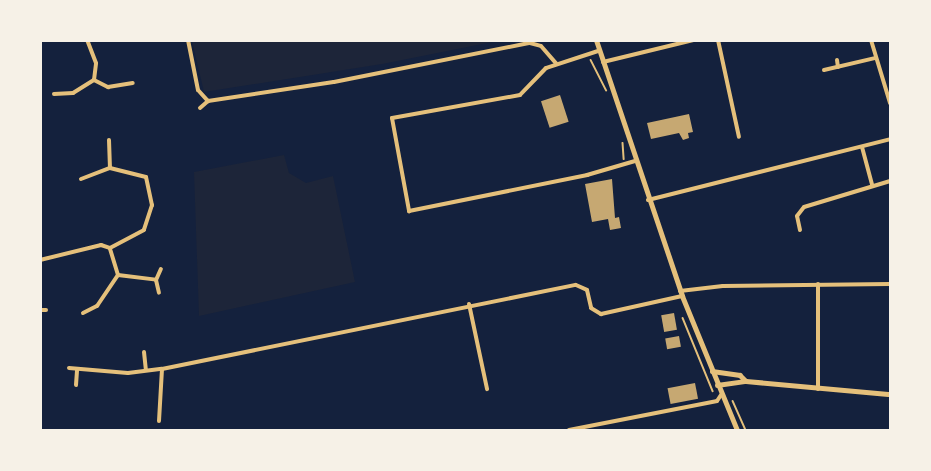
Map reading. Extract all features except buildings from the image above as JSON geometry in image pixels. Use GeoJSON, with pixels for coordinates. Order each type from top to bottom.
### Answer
{"type":"FeatureCollection","features":[{"type":"Feature","properties":{"kind":"main road"},"geometry":{"type":"LineString","coordinates":[[596,40],[601,63],[647,200],[710,371],[737,430]]}},
{"type":"Feature","properties":{"kind":"street"},"geometry":{"type":"LineString","coordinates":[[87,40],[96,63],[94,80]]}},
{"type":"Feature","properties":{"kind":"street"},"geometry":{"type":"LineString","coordinates":[[188,40],[198,90],[208,101]]}},
{"type":"Feature","properties":{"kind":"street"},"geometry":{"type":"LineString","coordinates":[[601,63],[693,40]]}},
{"type":"Feature","properties":{"kind":"street"},"geometry":{"type":"LineString","coordinates":[[717,40],[739,137]]}},
{"type":"Feature","properties":{"kind":"street"},"geometry":{"type":"LineString","coordinates":[[871,40],[891,104]]}},
{"type":"Feature","properties":{"kind":"street"},"geometry":{"type":"LineString","coordinates":[[200,108],[208,101],[334,82],[530,43],[541,46],[556,63]]}},
{"type":"Feature","properties":{"kind":"street"},"geometry":{"type":"LineString","coordinates":[[598,51],[556,63],[520,95],[392,118],[409,211],[587,175],[634,161]]}},
{"type":"Feature","properties":{"kind":"street"},"geometry":{"type":"LineString","coordinates":[[824,70],[875,58]]}},
{"type":"Feature","properties":{"kind":"street"},"geometry":{"type":"LineString","coordinates":[[837,60],[838,67]]}},
{"type":"Feature","properties":{"kind":"street"},"geometry":{"type":"LineString","coordinates":[[94,80],[108,87],[133,83]]}},
{"type":"Feature","properties":{"kind":"street"},"geometry":{"type":"LineString","coordinates":[[54,94],[73,93],[94,80]]}},
{"type":"Feature","properties":{"kind":"street"},"geometry":{"type":"LineString","coordinates":[[647,200],[891,139]]}},
{"type":"Feature","properties":{"kind":"street"},"geometry":{"type":"LineString","coordinates":[[109,140],[110,168]]}},
{"type":"Feature","properties":{"kind":"street"},"geometry":{"type":"LineString","coordinates":[[862,147],[872,185]]}},
{"type":"Feature","properties":{"kind":"street"},"geometry":{"type":"LineString","coordinates":[[40,260],[101,245],[110,248],[144,230],[152,205],[146,177],[110,168],[81,179]]}},
{"type":"Feature","properties":{"kind":"street"},"geometry":{"type":"LineString","coordinates":[[800,230],[797,216],[804,207],[891,181]]}},
{"type":"Feature","properties":{"kind":"street"},"geometry":{"type":"LineString","coordinates":[[83,313],[98,306],[118,275],[110,248]]}},
{"type":"Feature","properties":{"kind":"street"},"geometry":{"type":"LineString","coordinates":[[159,293],[156,280],[161,269]]}},
{"type":"Feature","properties":{"kind":"street"},"geometry":{"type":"LineString","coordinates":[[118,275],[156,280]]}},
{"type":"Feature","properties":{"kind":"street"},"geometry":{"type":"LineString","coordinates":[[818,284],[818,389]]}},
{"type":"Feature","properties":{"kind":"street"},"geometry":{"type":"LineString","coordinates":[[69,368],[162,369],[469,304],[576,285],[587,290],[591,308],[601,314],[681,293],[818,284],[891,284]]}},
{"type":"Feature","properties":{"kind":"street"},"geometry":{"type":"LineString","coordinates":[[469,304],[487,389]]}},
{"type":"Feature","properties":{"kind":"street"},"geometry":{"type":"LineString","coordinates":[[40,310],[46,310]]}},
{"type":"Feature","properties":{"kind":"street"},"geometry":{"type":"LineString","coordinates":[[144,352],[146,370]]}},
{"type":"Feature","properties":{"kind":"street"},"geometry":{"type":"LineString","coordinates":[[76,385],[77,369]]}},
{"type":"Feature","properties":{"kind":"street"},"geometry":{"type":"LineString","coordinates":[[159,421],[162,369]]}},
{"type":"Feature","properties":{"kind":"street"},"geometry":{"type":"LineString","coordinates":[[710,371],[740,375],[746,381]]}},
{"type":"Feature","properties":{"kind":"street"},"geometry":{"type":"LineString","coordinates":[[717,386],[746,381],[891,394]]}},
{"type":"Feature","properties":{"kind":"street"},"geometry":{"type":"LineString","coordinates":[[569,430],[717,401],[721,395]]}},
{"type":"Feature","properties":{"kind":"path"},"geometry":{"type":"LineString","coordinates":[[589,59],[594,62]]}},
{"type":"Feature","properties":{"kind":"path"},"geometry":{"type":"LineString","coordinates":[[683,316],[711,390]]}},
{"type":"Feature","properties":{"kind":"path"},"geometry":{"type":"LineString","coordinates":[[731,399],[746,430]]}},
{"type":"Feature","properties":{"kind":"shaded area"},"geometry":{"type":"Polygon","coordinates":[[[192,40],[497,41],[382,64],[204,92],[192,40]]]}},
{"type":"Feature","properties":{"kind":"shaded area"},"geometry":{"type":"Polygon","coordinates":[[[284,155],[289,173],[306,183],[333,176],[355,282],[199,316],[194,172],[284,155]]]}}]}
